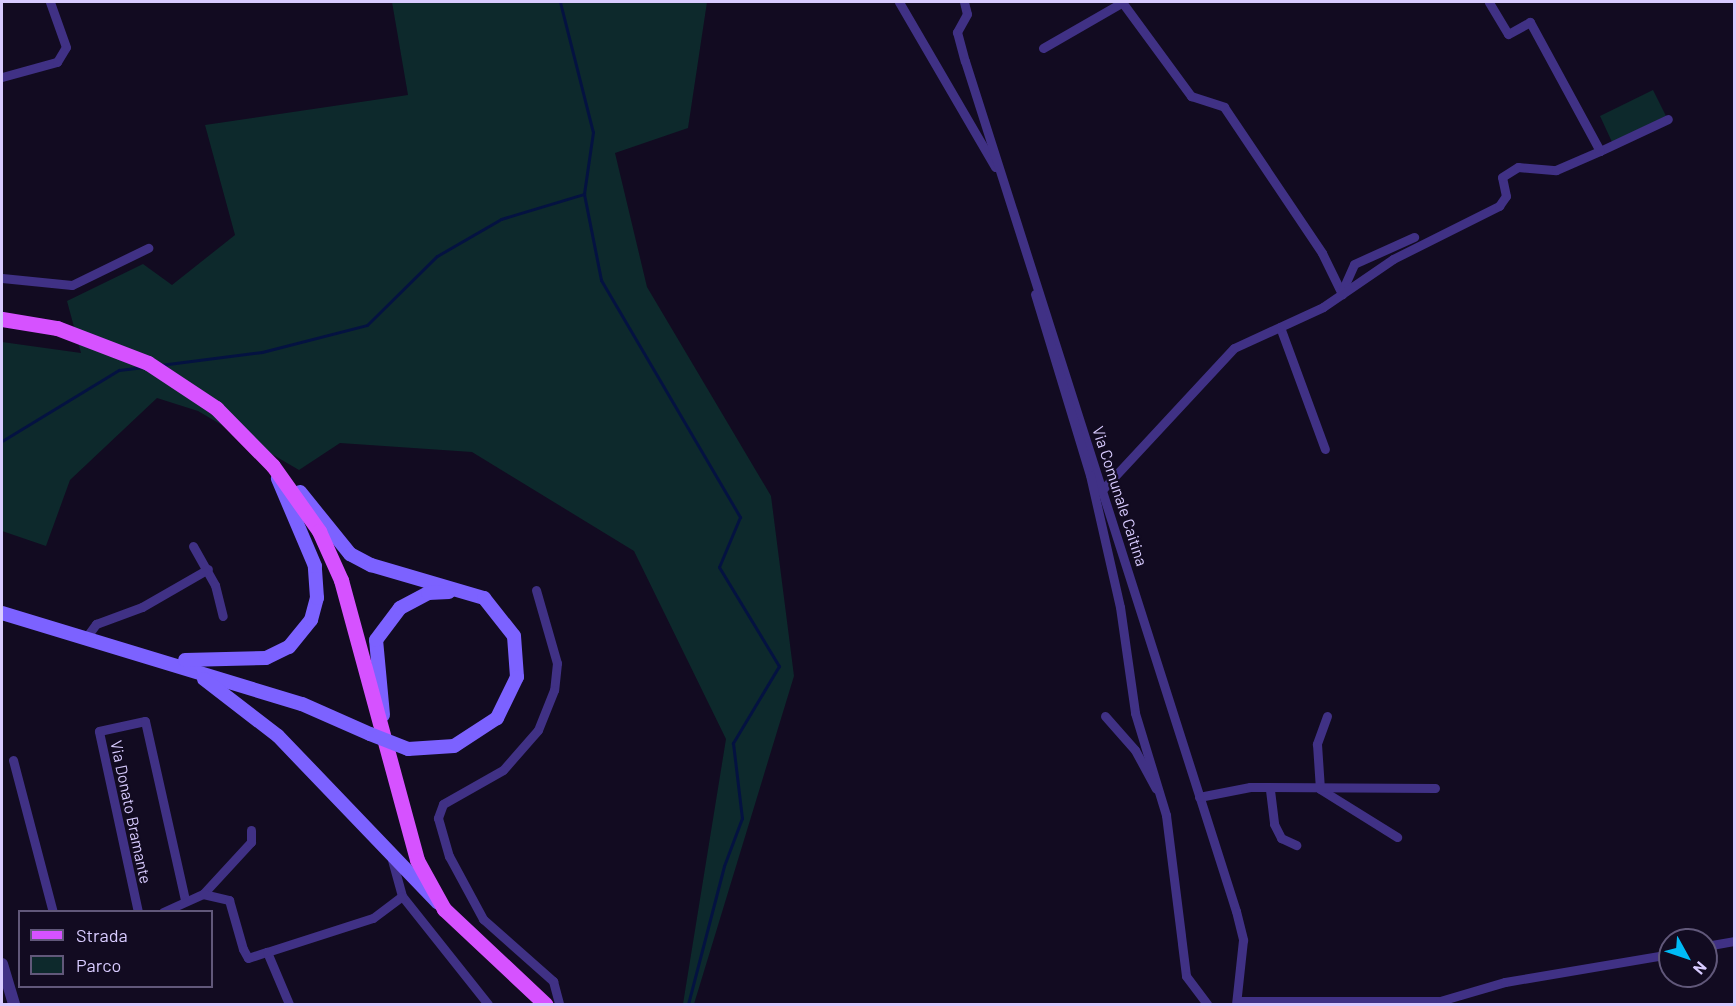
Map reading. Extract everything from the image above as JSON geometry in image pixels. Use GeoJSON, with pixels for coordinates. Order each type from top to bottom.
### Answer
{"type":"FeatureCollection","features":[{"type":"Feature","properties":{"kind":"main road"},"geometry":{"type":"LineString","coordinates":[[2,319],[98,341],[194,391],[273,465],[350,554],[371,565],[472,593],[497,608],[514,636],[519,663],[507,704],[485,730],[454,746],[408,749],[302,704],[88,635],[4,614]]}},
{"type":"Feature","properties":{"kind":"main road"},"geometry":{"type":"LineString","coordinates":[[157,657],[251,662],[279,653],[306,627],[317,598],[315,566],[273,465]]}},
{"type":"Feature","properties":{"kind":"main road"},"geometry":{"type":"LineString","coordinates":[[273,465],[319,531],[341,580],[394,787],[417,860],[444,909]]}},
{"type":"Feature","properties":{"kind":"main road"},"geometry":{"type":"LineString","coordinates":[[394,787],[376,640],[391,618],[414,600],[442,591],[472,593]]}},
{"type":"Feature","properties":{"kind":"main road"},"geometry":{"type":"LineString","coordinates":[[181,666],[224,690],[278,736],[391,856],[542,1002]]}},
{"type":"Feature","properties":{"kind":"street"},"geometry":{"type":"LineString","coordinates":[[2,77],[57,62],[66,46],[50,2]]}},
{"type":"Feature","properties":{"kind":"street"},"geometry":{"type":"LineString","coordinates":[[899,2],[999,175]]}},
{"type":"Feature","properties":{"kind":"street","name":"Via Comunale Caitina"},"geometry":{"type":"LineString","coordinates":[[964,2],[967,14],[957,32],[999,175],[1114,523],[1243,940],[1237,1003]]}},
{"type":"Feature","properties":{"kind":"street"},"geometry":{"type":"LineString","coordinates":[[1043,48],[1122,2],[1191,96],[1224,107],[1343,292]]}},
{"type":"Feature","properties":{"kind":"street"},"geometry":{"type":"LineString","coordinates":[[1489,2],[1508,34],[1530,22],[1600,151]]}},
{"type":"Feature","properties":{"kind":"street"},"geometry":{"type":"LineString","coordinates":[[1102,490],[1215,364],[1343,292],[1393,259],[1499,206],[1506,196],[1502,177],[1518,167],[1556,170],[1668,119]]}},
{"type":"Feature","properties":{"kind":"street"},"geometry":{"type":"LineString","coordinates":[[1343,292],[1354,264],[1414,237]]}},
{"type":"Feature","properties":{"kind":"street"},"geometry":{"type":"LineString","coordinates":[[2,278],[72,285],[148,248]]}},
{"type":"Feature","properties":{"kind":"street"},"geometry":{"type":"LineString","coordinates":[[1034,286],[1104,533],[1135,713],[1177,867],[1186,976],[1207,1005]]}},
{"type":"Feature","properties":{"kind":"street"},"geometry":{"type":"LineString","coordinates":[[1280,327],[1325,449]]}},
{"type":"Feature","properties":{"kind":"street"},"geometry":{"type":"LineString","coordinates":[[1104,533],[1114,523]]}},
{"type":"Feature","properties":{"kind":"street"},"geometry":{"type":"LineString","coordinates":[[193,546],[208,569],[223,616]]}},
{"type":"Feature","properties":{"kind":"street"},"geometry":{"type":"LineString","coordinates":[[88,635],[96,624],[142,608],[208,569]]}},
{"type":"Feature","properties":{"kind":"street"},"geometry":{"type":"LineString","coordinates":[[536,590],[557,663],[554,690],[538,730],[503,770],[443,804],[438,818],[449,856],[483,919],[553,981],[559,1005]]}},
{"type":"Feature","properties":{"kind":"street"},"geometry":{"type":"LineString","coordinates":[[1105,716],[1135,750],[1157,790]]}},
{"type":"Feature","properties":{"kind":"street"},"geometry":{"type":"LineString","coordinates":[[1320,789],[1317,744],[1327,716]]}},
{"type":"Feature","properties":{"kind":"street","name":"Via Donato Bramante"},"geometry":{"type":"LineString","coordinates":[[138,910],[99,731],[145,721],[185,900]]}},
{"type":"Feature","properties":{"kind":"street"},"geometry":{"type":"LineString","coordinates":[[14,760],[52,910]]}},
{"type":"Feature","properties":{"kind":"street"},"geometry":{"type":"LineString","coordinates":[[1199,797],[1228,789],[1435,788]]}},
{"type":"Feature","properties":{"kind":"street"},"geometry":{"type":"LineString","coordinates":[[1320,789],[1396,837]]}},
{"type":"Feature","properties":{"kind":"street"},"geometry":{"type":"LineString","coordinates":[[1270,790],[1274,824],[1281,838],[1296,845]]}},
{"type":"Feature","properties":{"kind":"street"},"geometry":{"type":"LineString","coordinates":[[167,910],[203,894],[251,842],[251,830]]}},
{"type":"Feature","properties":{"kind":"street"},"geometry":{"type":"LineString","coordinates":[[391,856],[402,896],[488,1005]]}},
{"type":"Feature","properties":{"kind":"street"},"geometry":{"type":"LineString","coordinates":[[203,894],[229,900],[249,958],[373,918],[402,896]]}},
{"type":"Feature","properties":{"kind":"street"},"geometry":{"type":"LineString","coordinates":[[1718,944],[1734,941]]}},
{"type":"Feature","properties":{"kind":"street"},"geometry":{"type":"LineString","coordinates":[[267,952],[289,1005]]}},
{"type":"Feature","properties":{"kind":"street"},"geometry":{"type":"LineString","coordinates":[[1237,1003],[1440,1001],[1505,982],[1658,956]]}},
{"type":"Feature","properties":{"kind":"street"},"geometry":{"type":"LineString","coordinates":[[2,964],[14,988],[14,1005]]}},
{"type":"Feature","properties":{"kind":"green space"},"geometry":{"type":"Polygon","coordinates":[[[392,2],[707,2],[688,128],[615,153],[647,287],[771,496],[794,676],[694,1004],[683,1004],[726,739],[634,551],[472,452],[340,443],[299,470],[198,411],[157,398],[70,480],[46,546],[2,531],[2,342],[81,353],[67,301],[143,264],[172,285],[235,235],[205,125],[408,95],[392,2]]]}},
{"type":"Feature","properties":{"kind":"green space"},"geometry":{"type":"Polygon","coordinates":[[[1653,90],[1666,116],[1612,142],[1600,116],[1653,90]]]}},
{"type":"Feature","properties":{"kind":"waterway"},"geometry":{"type":"LineString","coordinates":[[560,2],[593,132],[584,194],[601,280],[740,517],[719,567],[779,666],[733,743],[742,818],[724,866],[688,1004]]}},
{"type":"Feature","properties":{"kind":"waterway"},"geometry":{"type":"LineString","coordinates":[[160,365],[262,352],[367,325],[437,256],[501,219],[584,194]]}},
{"type":"Feature","properties":{"kind":"waterway"},"geometry":{"type":"LineString","coordinates":[[2,441],[119,370],[142,367]]}}]}
